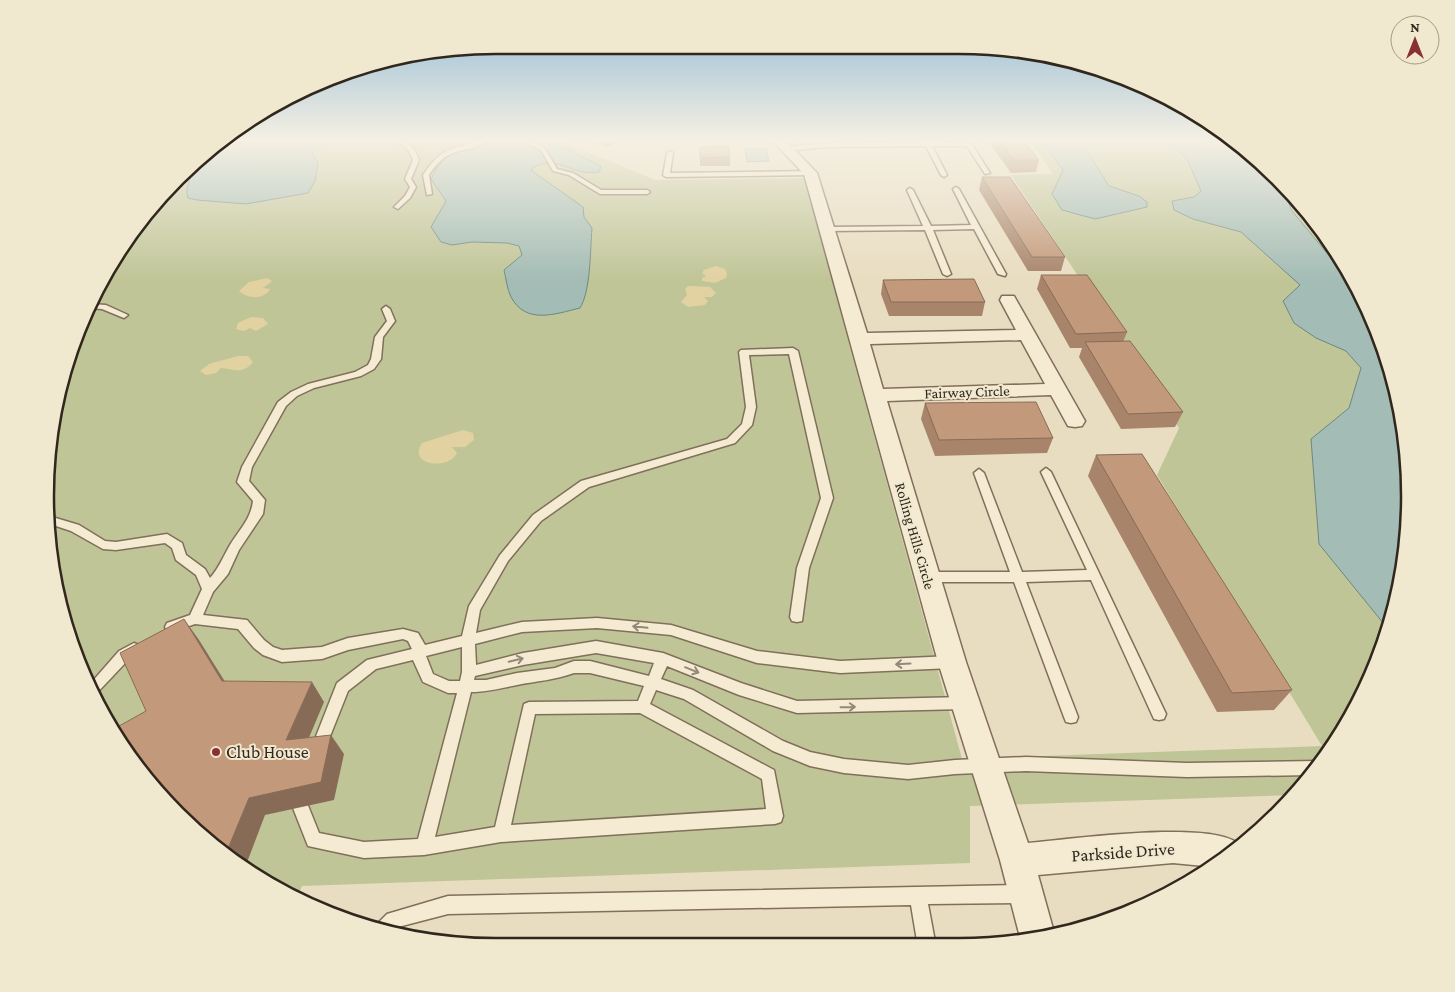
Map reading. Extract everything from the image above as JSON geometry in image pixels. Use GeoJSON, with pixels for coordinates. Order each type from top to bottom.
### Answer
{"type":"FeatureCollection","features":[{"type":"Feature","properties":{"kind":"street","name":"Rolling Hills Circle"},"geometry":{"type":"LineString","coordinates":[[814,187],[860,339],[952,662],[1017,860],[1036,931]]}},
{"type":"Feature","properties":{"kind":"street"},"geometry":{"type":"LineString","coordinates":[[1008,300],[1075,421]]}},
{"type":"Feature","properties":{"kind":"street"},"geometry":{"type":"LineString","coordinates":[[860,339],[1027,335]]}},
{"type":"Feature","properties":{"kind":"street","name":"Fairway Circle"},"geometry":{"type":"LineString","coordinates":[[876,395],[1058,389]]}},
{"type":"Feature","properties":{"kind":"street","name":"Parkside Drive"},"geometry":{"type":"LineString","coordinates":[[1017,860],[1173,847],[1222,852]]}},
{"type":"Feature","properties":{"kind":"lane"},"geometry":{"type":"LineString","coordinates":[[398,206],[408,197],[413,187]]}},
{"type":"Feature","properties":{"kind":"lane"},"geometry":{"type":"LineString","coordinates":[[428,187],[429,194]]}},
{"type":"Feature","properties":{"kind":"lane"},"geometry":{"type":"LineString","coordinates":[[592,187],[600,192],[647,192]]}},
{"type":"Feature","properties":{"kind":"lane"},"geometry":{"type":"LineString","coordinates":[[956,189],[1002,274]]}},
{"type":"Feature","properties":{"kind":"lane"},"geometry":{"type":"LineString","coordinates":[[910,190],[947,274]]}},
{"type":"Feature","properties":{"kind":"lane"},"geometry":{"type":"LineString","coordinates":[[827,229],[976,227]]}},
{"type":"Feature","properties":{"kind":"lane"},"geometry":{"type":"LineString","coordinates":[[96,307],[111,309],[124,315]]}},
{"type":"Feature","properties":{"kind":"lane"},"geometry":{"type":"LineString","coordinates":[[195,619],[208,589],[224,571],[234,549],[257,514],[259,500],[243,482],[247,467],[282,404],[294,394],[311,386],[358,374],[371,367],[376,359],[379,337],[391,321],[386,310]]}},
{"type":"Feature","properties":{"kind":"lane"},"geometry":{"type":"LineString","coordinates":[[424,847],[467,679],[468,640],[474,610],[504,558],[537,518],[585,484],[731,441],[747,425],[752,407],[744,352],[793,350],[827,498],[804,568],[797,617]]}},
{"type":"Feature","properties":{"kind":"lane"},"geometry":{"type":"LineString","coordinates":[[1046,472],[1159,714]]}},
{"type":"Feature","properties":{"kind":"lane"},"geometry":{"type":"LineString","coordinates":[[979,473],[1071,717]]}},
{"type":"Feature","properties":{"kind":"lane"},"geometry":{"type":"LineString","coordinates":[[55,522],[75,528],[103,544],[116,546],[167,538],[178,546],[180,557],[201,572],[208,589]]}},
{"type":"Feature","properties":{"kind":"lane"},"geometry":{"type":"LineString","coordinates":[[927,578],[1095,575]]}},
{"type":"Feature","properties":{"kind":"lane"},"geometry":{"type":"LineString","coordinates":[[96,686],[124,656],[152,637],[179,623],[195,619],[242,624],[259,644],[282,656],[322,653],[348,644],[403,634],[413,637],[419,651],[420,661],[428,678],[448,687],[523,659],[596,647],[663,659],[739,689],[797,707],[965,703]]}},
{"type":"Feature","properties":{"kind":"lane"},"geometry":{"type":"LineString","coordinates":[[314,757],[342,688],[372,664],[419,651],[522,628],[597,622],[671,630],[757,657],[840,667],[952,662]]}},
{"type":"Feature","properties":{"kind":"lane"},"geometry":{"type":"LineString","coordinates":[[642,707],[663,659]]}},
{"type":"Feature","properties":{"kind":"lane"},"geometry":{"type":"LineString","coordinates":[[467,679],[486,686],[517,678],[555,674],[574,667],[590,667],[688,694],[778,746],[810,759],[844,766],[908,772],[955,767],[1026,764],[1187,770],[1308,768]]}},
{"type":"Feature","properties":{"kind":"lane"},"geometry":{"type":"LineString","coordinates":[[301,808],[314,840],[364,850],[424,847],[501,834],[775,816],[769,775],[642,707],[529,708],[501,834]]}},
{"type":"Feature","properties":{"kind":"lane"},"geometry":{"type":"LineString","coordinates":[[388,925],[393,920],[448,905],[1026,894]]}},
{"type":"Feature","properties":{"kind":"lane"},"geometry":{"type":"LineString","coordinates":[[918,896],[925,938]]}},
{"type":"Feature","properties":{"kind":"green space"},"geometry":{"type":"Polygon","coordinates":[[[179,187],[807,187],[962,759],[1322,746],[1157,475],[1179,428],[1019,187],[1276,187],[1292,204],[1327,250],[1356,300],[1378,354],[1386,382],[1393,410],[1400,467],[1400,525],[1393,582],[1378,638],[1368,665],[1356,692],[1327,742],[1285,795],[970,806],[970,863],[302,886],[299,893],[250,864],[204,829],[163,788],[128,742],[99,692],[77,638],[62,582],[55,525],[55,467],[62,410],[77,354],[99,300],[128,250],[163,204],[179,187]]]}},
{"type":"Feature","properties":{"kind":"sand"},"geometry":{"type":"Polygon","coordinates":[[[716,266],[725,269],[726,278],[715,283],[702,281],[702,278],[706,276],[702,273],[704,270],[716,266]]]}},
{"type":"Feature","properties":{"kind":"sand"},"geometry":{"type":"Polygon","coordinates":[[[267,278],[272,281],[263,288],[270,289],[260,297],[247,296],[239,291],[249,282],[267,278]]]}},
{"type":"Feature","properties":{"kind":"sand"},"geometry":{"type":"Polygon","coordinates":[[[688,286],[710,287],[716,293],[712,297],[704,297],[708,301],[705,305],[688,307],[681,302],[687,295],[685,289],[688,286]]]}},
{"type":"Feature","properties":{"kind":"sand"},"geometry":{"type":"Polygon","coordinates":[[[251,317],[263,318],[268,324],[256,331],[250,328],[244,331],[236,329],[238,323],[251,317]]]}},
{"type":"Feature","properties":{"kind":"sand"},"geometry":{"type":"Polygon","coordinates":[[[238,356],[248,356],[253,362],[242,370],[221,368],[216,373],[206,375],[200,371],[209,364],[238,356]]]}},
{"type":"Feature","properties":{"kind":"sand"},"geometry":{"type":"Polygon","coordinates":[[[463,430],[473,433],[474,440],[465,447],[452,447],[457,453],[452,459],[438,464],[424,461],[420,456],[419,450],[422,443],[463,430]]]}},
{"type":"Feature","properties":{"kind":"water"},"geometry":{"type":"Polygon","coordinates":[[[311,187],[308,193],[246,204],[188,198],[187,188],[311,187]]]}},
{"type":"Feature","properties":{"kind":"water"},"geometry":{"type":"Polygon","coordinates":[[[437,187],[555,187],[583,207],[584,217],[592,228],[588,281],[584,300],[580,308],[551,315],[542,315],[533,314],[517,306],[511,297],[504,270],[522,255],[519,246],[507,243],[472,242],[452,245],[441,242],[431,227],[446,201],[437,187]]]}},
{"type":"Feature","properties":{"kind":"water"},"geometry":{"type":"Polygon","coordinates":[[[1055,187],[1113,187],[1139,196],[1147,202],[1147,207],[1095,219],[1062,210],[1052,194],[1055,187]]]}},
{"type":"Feature","properties":{"kind":"water"},"geometry":{"type":"Polygon","coordinates":[[[1199,187],[1276,187],[1287,198],[1292,211],[1334,262],[1356,300],[1368,327],[1378,354],[1393,410],[1400,467],[1400,525],[1397,554],[1393,582],[1383,622],[1319,544],[1311,439],[1349,408],[1361,368],[1346,351],[1316,338],[1294,323],[1283,301],[1300,285],[1241,232],[1193,219],[1174,210],[1172,201],[1194,197],[1201,191],[1199,187]]]}},
{"type":"Feature","properties":{"kind":"building"},"geometry":{"type":"Polygon","coordinates":[[[988,187],[1017,187],[1065,257],[1032,257],[988,187]]]}},
{"type":"Feature","properties":{"kind":"building"},"geometry":{"type":"Polygon","coordinates":[[[1041,275],[1087,275],[1127,332],[1076,334],[1041,275]]]}},
{"type":"Feature","properties":{"kind":"building"},"geometry":{"type":"Polygon","coordinates":[[[974,279],[985,302],[891,302],[883,280],[974,279]]]}},
{"type":"Feature","properties":{"kind":"building"},"geometry":{"type":"Polygon","coordinates":[[[1130,341],[1183,412],[1128,414],[1085,342],[1130,341]]]}},
{"type":"Feature","properties":{"kind":"building"},"geometry":{"type":"Polygon","coordinates":[[[1036,402],[1053,438],[939,440],[925,403],[1036,402]]]}},
{"type":"Feature","properties":{"kind":"building"},"geometry":{"type":"Polygon","coordinates":[[[1142,454],[1292,690],[1232,693],[1096,455],[1142,454]]]}},
{"type":"Feature","properties":{"kind":"building","name":"Club House"},"geometry":{"type":"Polygon","coordinates":[[[184,619],[222,681],[312,682],[286,740],[331,735],[321,782],[249,798],[228,848],[204,829],[163,788],[128,742],[119,726],[146,711],[120,653],[184,619]]]}},
{"type":"Feature","properties":{"kind":"place","name":"Club House"},"geometry":{"type":"Point","coordinates":[216,752]}}]}
